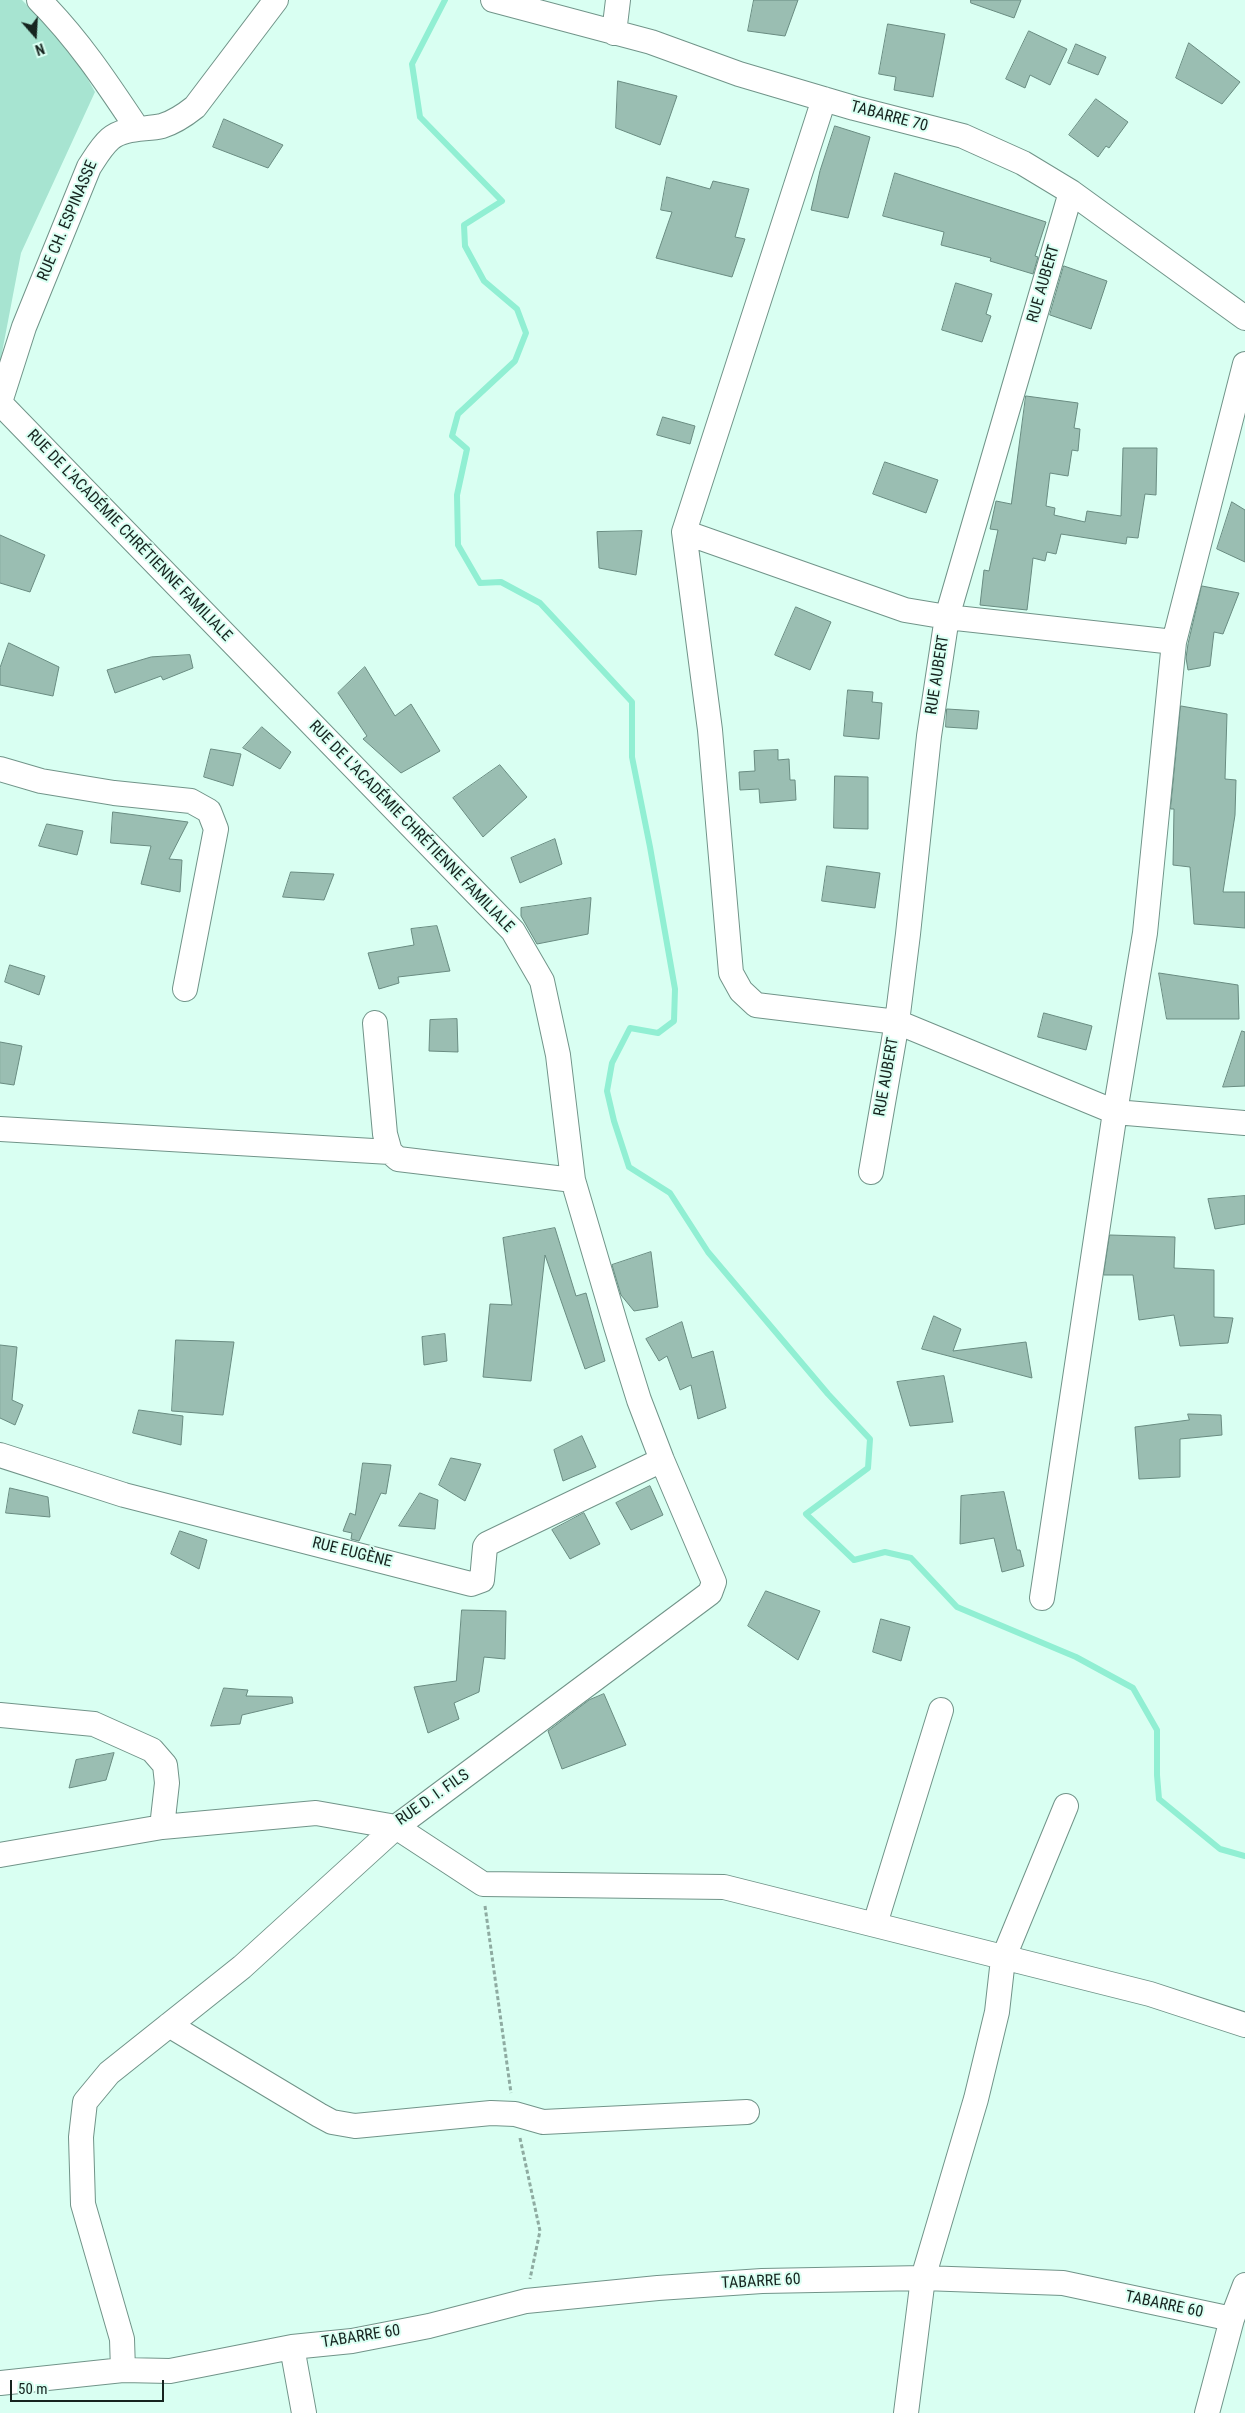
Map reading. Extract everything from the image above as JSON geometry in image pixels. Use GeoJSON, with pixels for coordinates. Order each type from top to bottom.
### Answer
{"type":"FeatureCollection","features":[{"type":"Feature","properties":{"kind":"street"},"geometry":{"type":"LineString","coordinates":[[40,0],[65,26],[95,65],[137,128]]}},
{"type":"Feature","properties":{"kind":"street","name":"RUE CH. ESPINASSE"},"geometry":{"type":"LineString","coordinates":[[0,403],[24,327],[89,168],[111,138],[137,128],[160,126],[173,122],[195,107],[276,0]]}},
{"type":"Feature","properties":{"kind":"street","name":"TABARRE 70"},"geometry":{"type":"LineString","coordinates":[[493,0],[651,42],[739,74],[963,136],[1024,163],[1071,192],[1245,318]]}},
{"type":"Feature","properties":{"kind":"street"},"geometry":{"type":"LineString","coordinates":[[614,33],[618,0]]}},
{"type":"Feature","properties":{"kind":"street"},"geometry":{"type":"LineString","coordinates":[[824,99],[684,532],[710,730],[731,973],[741,991],[756,1004],[897,1022],[1115,1112],[1245,1123]]}},
{"type":"Feature","properties":{"kind":"street","name":"RUE AUBERT"},"geometry":{"type":"LineString","coordinates":[[871,1172],[897,1022],[929,736],[947,617],[1071,192]]}},
{"type":"Feature","properties":{"kind":"street"},"geometry":{"type":"LineString","coordinates":[[1042,1598],[1115,1112],[1145,933],[1174,642],[1245,364]]}},
{"type":"Feature","properties":{"kind":"street","name":"RUE DE L'ACADÉMIE CHRÉTIENNE FAMILIALE"},"geometry":{"type":"LineString","coordinates":[[0,403],[513,931],[542,981],[558,1055],[573,1180],[639,1400],[662,1460],[714,1582]]}},
{"type":"Feature","properties":{"kind":"street"},"geometry":{"type":"LineString","coordinates":[[684,532],[905,610],[947,617],[1174,642]]}},
{"type":"Feature","properties":{"kind":"street"},"geometry":{"type":"LineString","coordinates":[[0,769],[40,781],[96,790],[192,801],[209,811],[216,829],[185,988]]}},
{"type":"Feature","properties":{"kind":"street"},"geometry":{"type":"LineString","coordinates":[[375,1024],[385,1134],[390,1152],[398,1159],[573,1180]]}},
{"type":"Feature","properties":{"kind":"street"},"geometry":{"type":"LineString","coordinates":[[0,1130],[390,1152]]}},
{"type":"Feature","properties":{"kind":"street","name":"RUE EUGÈNE"},"geometry":{"type":"LineString","coordinates":[[0,1455],[124,1495],[471,1584],[482,1580],[484,1547],[487,1544],[662,1460]]}},
{"type":"Feature","properties":{"kind":"street","name":"RUE D. I. FILS"},"geometry":{"type":"LineString","coordinates":[[0,1855],[162,1827],[316,1813],[396,1827],[710,1593],[714,1582]]}},
{"type":"Feature","properties":{"kind":"street"},"geometry":{"type":"LineString","coordinates":[[875,1924],[940,1710]]}},
{"type":"Feature","properties":{"kind":"street"},"geometry":{"type":"LineString","coordinates":[[0,1715],[94,1724],[152,1750],[165,1765],[167,1783],[162,1827]]}},
{"type":"Feature","properties":{"kind":"street"},"geometry":{"type":"LineString","coordinates":[[906,2413],[923,2278],[976,2099],[997,2012],[1003,1959],[1066,1806]]}},
{"type":"Feature","properties":{"kind":"street"},"geometry":{"type":"LineString","coordinates":[[124,2370],[122,2339],[83,2204],[81,2137],[85,2102],[109,2073],[242,1967],[396,1827],[483,1884],[724,1887],[875,1924],[1003,1959],[1150,1994],[1245,2026]]}},
{"type":"Feature","properties":{"kind":"street"},"geometry":{"type":"LineString","coordinates":[[169,2025],[319,2115],[332,2122],[355,2126],[491,2112],[515,2114],[542,2122],[747,2112]]}},
{"type":"Feature","properties":{"kind":"street","name":"TABARRE 60"},"geometry":{"type":"LineString","coordinates":[[0,2383],[124,2370],[170,2371],[292,2347],[352,2341],[429,2326],[526,2301],[658,2288],[762,2281],[923,2278],[1063,2283],[1232,2319]]}},
{"type":"Feature","properties":{"kind":"street"},"geometry":{"type":"LineString","coordinates":[[1207,2413],[1232,2319],[1245,2285]]}},
{"type":"Feature","properties":{"kind":"street"},"geometry":{"type":"LineString","coordinates":[[292,2347],[304,2413]]}},
{"type":"Feature","properties":{"kind":"green space"},"geometry":{"type":"Polygon","coordinates":[[[0,0],[22,0],[72,51],[95,92],[21,253],[0,363],[0,0]]]}},
{"type":"Feature","properties":{"kind":"building"},"geometry":{"type":"Polygon","coordinates":[[[754,0],[798,0],[785,36],[748,31],[754,0]]]}},
{"type":"Feature","properties":{"kind":"building"},"geometry":{"type":"Polygon","coordinates":[[[971,0],[1021,0],[1014,18],[971,3],[971,0]]]}},
{"type":"Feature","properties":{"kind":"building"},"geometry":{"type":"Polygon","coordinates":[[[888,24],[945,34],[933,97],[894,90],[896,77],[879,74],[888,24]]]}},
{"type":"Feature","properties":{"kind":"building"},"geometry":{"type":"Polygon","coordinates":[[[1029,31],[1067,49],[1050,85],[1030,75],[1025,88],[1006,79],[1029,31]]]}},
{"type":"Feature","properties":{"kind":"building"},"geometry":{"type":"Polygon","coordinates":[[[1189,43],[1240,82],[1222,104],[1176,78],[1189,43]]]}},
{"type":"Feature","properties":{"kind":"building"},"geometry":{"type":"Polygon","coordinates":[[[1076,44],[1106,57],[1098,75],[1068,63],[1076,44]]]}},
{"type":"Feature","properties":{"kind":"building"},"geometry":{"type":"Polygon","coordinates":[[[618,81],[677,96],[660,145],[616,128],[618,81]]]}},
{"type":"Feature","properties":{"kind":"building"},"geometry":{"type":"Polygon","coordinates":[[[1096,99],[1128,122],[1109,148],[1106,146],[1098,157],[1069,135],[1096,99]]]}},
{"type":"Feature","properties":{"kind":"building"},"geometry":{"type":"Polygon","coordinates":[[[224,119],[283,145],[268,168],[213,147],[224,119]]]}},
{"type":"Feature","properties":{"kind":"building"},"geometry":{"type":"Polygon","coordinates":[[[835,126],[870,137],[848,218],[811,210],[820,171],[835,126]]]}},
{"type":"Feature","properties":{"kind":"building"},"geometry":{"type":"Polygon","coordinates":[[[895,173],[1046,222],[1035,256],[1038,257],[1033,274],[990,261],[991,258],[941,245],[944,232],[883,216],[895,173]]]}},
{"type":"Feature","properties":{"kind":"building"},"geometry":{"type":"Polygon","coordinates":[[[667,177],[710,189],[713,181],[749,189],[735,237],[745,239],[732,277],[656,258],[672,212],[661,210],[667,177]]]}},
{"type":"Feature","properties":{"kind":"building"},"geometry":{"type":"Polygon","coordinates":[[[1064,266],[1107,281],[1091,329],[1050,315],[1064,266]]]}},
{"type":"Feature","properties":{"kind":"building"},"geometry":{"type":"Polygon","coordinates":[[[956,283],[992,294],[986,314],[991,316],[982,342],[942,330],[956,283]]]}},
{"type":"Feature","properties":{"kind":"building"},"geometry":{"type":"Polygon","coordinates":[[[1026,396],[1078,403],[1074,428],[1080,429],[1078,451],[1072,450],[1068,476],[1050,473],[1046,506],[1055,508],[1054,515],[1085,522],[1087,511],[1121,516],[1123,448],[1157,448],[1156,495],[1145,494],[1138,538],[1127,537],[1126,544],[1061,534],[1056,554],[1047,552],[1045,561],[1033,558],[1027,610],[980,605],[984,570],[989,571],[998,530],[990,529],[996,501],[1011,504],[1026,396]]]}},
{"type":"Feature","properties":{"kind":"building"},"geometry":{"type":"Polygon","coordinates":[[[663,417],[695,426],[690,444],[657,435],[663,417]]]}},
{"type":"Feature","properties":{"kind":"building"},"geometry":{"type":"Polygon","coordinates":[[[885,462],[938,480],[926,513],[873,494],[885,462]]]}},
{"type":"Feature","properties":{"kind":"building"},"geometry":{"type":"Polygon","coordinates":[[[1232,502],[1245,510],[1245,562],[1217,549],[1232,502]]]}},
{"type":"Feature","properties":{"kind":"building"},"geometry":{"type":"Polygon","coordinates":[[[642,531],[636,575],[599,568],[597,532],[642,531]]]}},
{"type":"Feature","properties":{"kind":"building"},"geometry":{"type":"Polygon","coordinates":[[[0,535],[45,555],[30,592],[0,583],[0,535]]]}},
{"type":"Feature","properties":{"kind":"building"},"geometry":{"type":"Polygon","coordinates":[[[1202,586],[1239,593],[1223,634],[1214,632],[1210,666],[1188,670],[1186,658],[1188,644],[1202,586]]]}},
{"type":"Feature","properties":{"kind":"building"},"geometry":{"type":"Polygon","coordinates":[[[796,607],[831,622],[810,670],[775,655],[796,607]]]}},
{"type":"Feature","properties":{"kind":"building"},"geometry":{"type":"Polygon","coordinates":[[[9,643],[59,667],[53,696],[0,685],[0,668],[9,643]]]}},
{"type":"Feature","properties":{"kind":"building"},"geometry":{"type":"Polygon","coordinates":[[[190,655],[193,668],[163,680],[161,676],[115,693],[107,670],[151,657],[190,655]]]}},
{"type":"Feature","properties":{"kind":"building"},"geometry":{"type":"Polygon","coordinates":[[[365,667],[395,716],[411,704],[440,751],[401,773],[363,739],[367,736],[338,693],[365,667]]]}},
{"type":"Feature","properties":{"kind":"building"},"geometry":{"type":"Polygon","coordinates":[[[848,690],[873,692],[872,702],[882,703],[879,739],[844,736],[848,690]]]}},
{"type":"Feature","properties":{"kind":"building"},"geometry":{"type":"Polygon","coordinates":[[[1181,706],[1227,714],[1225,779],[1236,780],[1235,815],[1223,892],[1245,892],[1245,928],[1194,924],[1190,867],[1173,865],[1174,809],[1171,809],[1181,706]]]}},
{"type":"Feature","properties":{"kind":"building"},"geometry":{"type":"Polygon","coordinates":[[[947,709],[979,711],[977,729],[946,727],[947,709]]]}},
{"type":"Feature","properties":{"kind":"building"},"geometry":{"type":"Polygon","coordinates":[[[262,727],[291,752],[280,769],[243,748],[262,727]]]}},
{"type":"Feature","properties":{"kind":"building"},"geometry":{"type":"Polygon","coordinates":[[[211,749],[241,754],[233,786],[204,777],[211,749]]]}},
{"type":"Feature","properties":{"kind":"building"},"geometry":{"type":"Polygon","coordinates":[[[778,750],[778,760],[789,759],[790,780],[795,780],[796,800],[760,803],[759,789],[740,790],[739,772],[755,771],[754,751],[778,750]]]}},
{"type":"Feature","properties":{"kind":"building"},"geometry":{"type":"Polygon","coordinates":[[[500,765],[527,797],[483,837],[453,798],[500,765]]]}},
{"type":"Feature","properties":{"kind":"building"},"geometry":{"type":"Polygon","coordinates":[[[835,776],[868,777],[868,829],[834,828],[835,776]]]}},
{"type":"Feature","properties":{"kind":"building"},"geometry":{"type":"Polygon","coordinates":[[[113,812],[188,822],[169,859],[182,860],[180,892],[141,884],[151,846],[111,843],[113,812]]]}},
{"type":"Feature","properties":{"kind":"building"},"geometry":{"type":"Polygon","coordinates":[[[47,824],[83,831],[77,855],[39,846],[47,824]]]}},
{"type":"Feature","properties":{"kind":"building"},"geometry":{"type":"Polygon","coordinates":[[[555,839],[562,864],[520,883],[511,858],[555,839]]]}},
{"type":"Feature","properties":{"kind":"building"},"geometry":{"type":"Polygon","coordinates":[[[827,866],[880,873],[875,908],[822,901],[827,866]]]}},
{"type":"Feature","properties":{"kind":"building"},"geometry":{"type":"Polygon","coordinates":[[[291,872],[334,874],[324,900],[283,897],[291,872]]]}},
{"type":"Feature","properties":{"kind":"building"},"geometry":{"type":"Polygon","coordinates":[[[591,898],[588,934],[537,944],[521,916],[521,908],[591,898]]]}},
{"type":"Feature","properties":{"kind":"building"},"geometry":{"type":"Polygon","coordinates":[[[437,926],[450,971],[398,977],[399,983],[379,989],[368,953],[414,945],[411,929],[437,926]]]}},
{"type":"Feature","properties":{"kind":"building"},"geometry":{"type":"Polygon","coordinates":[[[10,965],[45,976],[39,995],[5,982],[10,965]]]}},
{"type":"Feature","properties":{"kind":"building"},"geometry":{"type":"Polygon","coordinates":[[[1159,973],[1238,985],[1239,1019],[1167,1019],[1159,973]]]}},
{"type":"Feature","properties":{"kind":"building"},"geometry":{"type":"Polygon","coordinates":[[[1044,1013],[1092,1026],[1086,1050],[1038,1037],[1044,1013]]]}},
{"type":"Feature","properties":{"kind":"building"},"geometry":{"type":"Polygon","coordinates":[[[457,1019],[458,1052],[429,1051],[430,1020],[457,1019]]]}},
{"type":"Feature","properties":{"kind":"building"},"geometry":{"type":"Polygon","coordinates":[[[1242,1031],[1245,1032],[1245,1086],[1223,1087],[1242,1031]]]}},
{"type":"Feature","properties":{"kind":"building"},"geometry":{"type":"Polygon","coordinates":[[[0,1042],[22,1046],[14,1085],[0,1083],[0,1042]]]}},
{"type":"Feature","properties":{"kind":"building"},"geometry":{"type":"Polygon","coordinates":[[[1245,1196],[1245,1224],[1215,1229],[1208,1199],[1245,1196]]]}},
{"type":"Feature","properties":{"kind":"building"},"geometry":{"type":"Polygon","coordinates":[[[555,1228],[576,1296],[586,1293],[605,1361],[585,1369],[545,1255],[531,1381],[483,1377],[490,1304],[512,1305],[503,1238],[555,1228]]]}},
{"type":"Feature","properties":{"kind":"building"},"geometry":{"type":"Polygon","coordinates":[[[1110,1235],[1175,1237],[1174,1268],[1214,1270],[1214,1317],[1233,1318],[1228,1343],[1180,1346],[1174,1315],[1139,1320],[1133,1275],[1104,1275],[1110,1235]]]}},
{"type":"Feature","properties":{"kind":"building"},"geometry":{"type":"Polygon","coordinates":[[[651,1252],[658,1307],[634,1311],[621,1295],[612,1265],[651,1252]]]}},
{"type":"Feature","properties":{"kind":"building"},"geometry":{"type":"Polygon","coordinates":[[[934,1316],[961,1329],[953,1351],[1026,1342],[1032,1378],[922,1349],[934,1316]]]}},
{"type":"Feature","properties":{"kind":"building"},"geometry":{"type":"Polygon","coordinates":[[[682,1322],[692,1358],[713,1351],[726,1408],[698,1419],[691,1385],[680,1390],[667,1356],[659,1361],[646,1339],[682,1322]]]}},
{"type":"Feature","properties":{"kind":"building"},"geometry":{"type":"Polygon","coordinates":[[[445,1334],[447,1361],[424,1365],[422,1337],[445,1334]]]}},
{"type":"Feature","properties":{"kind":"building"},"geometry":{"type":"Polygon","coordinates":[[[176,1340],[234,1342],[223,1415],[172,1411],[176,1340]]]}},
{"type":"Feature","properties":{"kind":"building"},"geometry":{"type":"Polygon","coordinates":[[[0,1345],[17,1347],[12,1400],[23,1405],[15,1425],[0,1418],[0,1345]]]}},
{"type":"Feature","properties":{"kind":"building"},"geometry":{"type":"Polygon","coordinates":[[[944,1376],[953,1422],[910,1426],[897,1382],[944,1376]]]}},
{"type":"Feature","properties":{"kind":"building"},"geometry":{"type":"Polygon","coordinates":[[[139,1410],[183,1416],[181,1445],[133,1433],[139,1410]]]}},
{"type":"Feature","properties":{"kind":"building"},"geometry":{"type":"Polygon","coordinates":[[[1188,1414],[1221,1415],[1222,1435],[1180,1439],[1180,1477],[1139,1479],[1135,1427],[1189,1420],[1188,1414]]]}},
{"type":"Feature","properties":{"kind":"building"},"geometry":{"type":"Polygon","coordinates":[[[582,1436],[596,1467],[563,1481],[554,1450],[582,1436]]]}},
{"type":"Feature","properties":{"kind":"building"},"geometry":{"type":"Polygon","coordinates":[[[451,1458],[481,1464],[465,1501],[439,1485],[451,1458]]]}},
{"type":"Feature","properties":{"kind":"building"},"geometry":{"type":"Polygon","coordinates":[[[363,1463],[391,1465],[386,1494],[381,1493],[359,1541],[351,1539],[352,1533],[343,1531],[350,1513],[355,1515],[363,1463]]]}},
{"type":"Feature","properties":{"kind":"building"},"geometry":{"type":"Polygon","coordinates":[[[650,1486],[663,1515],[631,1530],[616,1503],[650,1486]]]}},
{"type":"Feature","properties":{"kind":"building"},"geometry":{"type":"Polygon","coordinates":[[[10,1488],[48,1497],[50,1517],[6,1513],[10,1488]]]}},
{"type":"Feature","properties":{"kind":"building"},"geometry":{"type":"Polygon","coordinates":[[[1004,1492],[1017,1550],[1020,1550],[1024,1566],[1002,1572],[994,1538],[960,1544],[961,1496],[1004,1492]]]}},
{"type":"Feature","properties":{"kind":"building"},"geometry":{"type":"Polygon","coordinates":[[[420,1493],[438,1500],[435,1529],[399,1526],[420,1493]]]}},
{"type":"Feature","properties":{"kind":"building"},"geometry":{"type":"Polygon","coordinates":[[[584,1513],[600,1544],[570,1559],[552,1530],[584,1513]]]}},
{"type":"Feature","properties":{"kind":"building"},"geometry":{"type":"Polygon","coordinates":[[[180,1531],[207,1540],[199,1569],[171,1554],[180,1531]]]}},
{"type":"Feature","properties":{"kind":"building"},"geometry":{"type":"Polygon","coordinates":[[[766,1591],[820,1611],[798,1660],[748,1626],[766,1591]]]}},
{"type":"Feature","properties":{"kind":"building"},"geometry":{"type":"Polygon","coordinates":[[[462,1610],[506,1611],[505,1659],[484,1657],[479,1692],[454,1703],[459,1719],[428,1733],[414,1687],[456,1681],[462,1610]]]}},
{"type":"Feature","properties":{"kind":"building"},"geometry":{"type":"Polygon","coordinates":[[[881,1619],[910,1627],[901,1661],[873,1652],[881,1619]]]}},
{"type":"Feature","properties":{"kind":"building"},"geometry":{"type":"Polygon","coordinates":[[[224,1688],[248,1690],[246,1696],[292,1697],[293,1703],[242,1715],[240,1724],[211,1726],[224,1688]]]}},
{"type":"Feature","properties":{"kind":"building"},"geometry":{"type":"Polygon","coordinates":[[[604,1694],[626,1745],[562,1769],[548,1731],[589,1700],[604,1694]]]}},
{"type":"Feature","properties":{"kind":"building"},"geometry":{"type":"Polygon","coordinates":[[[114,1753],[106,1780],[69,1788],[76,1760],[114,1753]]]}},
{"type":"Feature","properties":{"kind":"waterway"},"geometry":{"type":"LineString","coordinates":[[445,0],[412,64],[420,117],[502,201],[464,225],[465,246],[484,281],[517,309],[526,333],[515,361],[458,414],[452,436],[467,449],[457,495],[458,545],[480,583],[501,582],[540,603],[632,702],[632,757],[675,989],[674,1021],[658,1033],[630,1028],[612,1063],[607,1091],[614,1121],[629,1167],[670,1193],[708,1252],[828,1394],[870,1439],[868,1468],[806,1514],[854,1560],[885,1552],[911,1558],[957,1607],[1076,1657],[1133,1688],[1157,1730],[1159,1799],[1220,1849],[1245,1856]]}}]}
